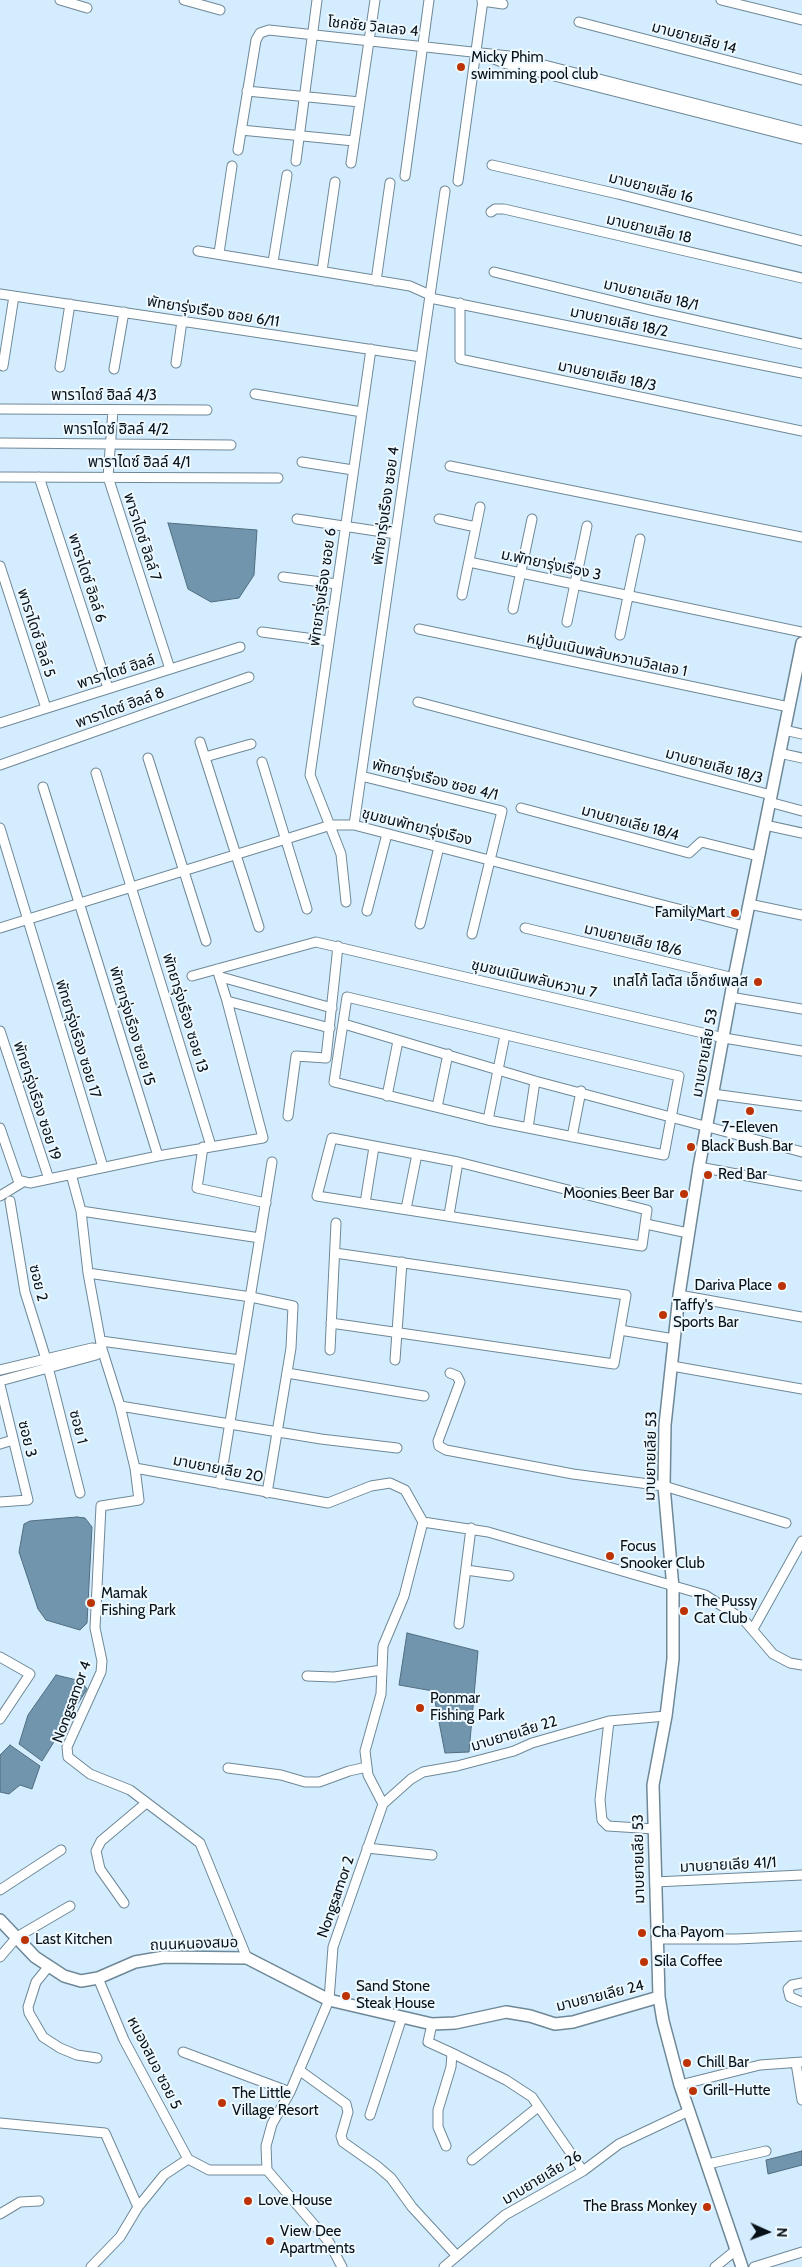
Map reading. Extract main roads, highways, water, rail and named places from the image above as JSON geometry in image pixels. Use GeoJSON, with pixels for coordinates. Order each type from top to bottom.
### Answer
{"type":"FeatureCollection","features":[{"type":"Feature","properties":{"kind":"water"},"geometry":{"type":"Polygon","coordinates":[[[168,523],[257,530],[254,575],[239,598],[211,602],[188,589],[168,523]]]}},
{"type":"Feature","properties":{"kind":"water"},"geometry":{"type":"Polygon","coordinates":[[[85,1518],[92,1527],[87,1623],[80,1630],[46,1620],[38,1609],[19,1552],[24,1524],[30,1521],[85,1518]]]}},
{"type":"Feature","properties":{"kind":"water"},"geometry":{"type":"Polygon","coordinates":[[[407,1633],[478,1651],[469,1752],[445,1753],[433,1691],[399,1685],[407,1633]]]}},
{"type":"Feature","properties":{"kind":"water"},"geometry":{"type":"Polygon","coordinates":[[[56,1675],[81,1681],[87,1689],[42,1761],[19,1744],[28,1715],[56,1675]]]}},
{"type":"Feature","properties":{"kind":"water"},"geometry":{"type":"Polygon","coordinates":[[[10,1745],[40,1766],[32,1789],[20,1785],[9,1794],[0,1792],[0,1755],[10,1745]]]}},
{"type":"Feature","properties":{"kind":"water"},"geometry":{"type":"Polygon","coordinates":[[[802,2151],[802,2165],[768,2174],[766,2160],[802,2151]]]}},
{"type":"Feature","properties":{"kind":"place","name":"Micky Phim swimming pool club"},"geometry":{"type":"Point","coordinates":[461,67]}},
{"type":"Feature","properties":{"kind":"place","name":"FamilyMart"},"geometry":{"type":"Point","coordinates":[735,913]}},
{"type":"Feature","properties":{"kind":"place","name":"เทสโก้ โลตัส เอ็กซ์เพลส"},"geometry":{"type":"Point","coordinates":[758,982]}},
{"type":"Feature","properties":{"kind":"place","name":"7-Eleven"},"geometry":{"type":"Point","coordinates":[750,1111]}},
{"type":"Feature","properties":{"kind":"place","name":"Black Bush Bar"},"geometry":{"type":"Point","coordinates":[691,1147]}},
{"type":"Feature","properties":{"kind":"place","name":"Red Bar"},"geometry":{"type":"Point","coordinates":[708,1175]}},
{"type":"Feature","properties":{"kind":"place","name":"Moonies Beer Bar"},"geometry":{"type":"Point","coordinates":[684,1194]}},
{"type":"Feature","properties":{"kind":"place","name":"Dariva Place"},"geometry":{"type":"Point","coordinates":[782,1286]}},
{"type":"Feature","properties":{"kind":"place","name":"Taffy's Sports Bar"},"geometry":{"type":"Point","coordinates":[663,1315]}},
{"type":"Feature","properties":{"kind":"place","name":"Focus Snooker Club"},"geometry":{"type":"Point","coordinates":[610,1556]}},
{"type":"Feature","properties":{"kind":"place","name":"Mamak Fishing Park"},"geometry":{"type":"Point","coordinates":[91,1603]}},
{"type":"Feature","properties":{"kind":"place","name":"The Pussy Cat Club"},"geometry":{"type":"Point","coordinates":[684,1611]}},
{"type":"Feature","properties":{"kind":"place","name":"Ponmar Fishing Park"},"geometry":{"type":"Point","coordinates":[420,1708]}},
{"type":"Feature","properties":{"kind":"place","name":"Cha Payom"},"geometry":{"type":"Point","coordinates":[642,1933]}},
{"type":"Feature","properties":{"kind":"place","name":"Last Kitchen"},"geometry":{"type":"Point","coordinates":[25,1940]}},
{"type":"Feature","properties":{"kind":"place","name":"Sila Coffee"},"geometry":{"type":"Point","coordinates":[644,1962]}},
{"type":"Feature","properties":{"kind":"place","name":"Sand Stone Steak House"},"geometry":{"type":"Point","coordinates":[346,1996]}},
{"type":"Feature","properties":{"kind":"place","name":"Chill Bar"},"geometry":{"type":"Point","coordinates":[687,2063]}},
{"type":"Feature","properties":{"kind":"place","name":"Grill-Hutte"},"geometry":{"type":"Point","coordinates":[693,2091]}},
{"type":"Feature","properties":{"kind":"place","name":"The Little Village Resort"},"geometry":{"type":"Point","coordinates":[222,2103]}},
{"type":"Feature","properties":{"kind":"place","name":"Love House"},"geometry":{"type":"Point","coordinates":[248,2201]}},
{"type":"Feature","properties":{"kind":"place","name":"The Brass Monkey"},"geometry":{"type":"Point","coordinates":[707,2207]}},
{"type":"Feature","properties":{"kind":"place","name":"View Dee Apartments"},"geometry":{"type":"Point","coordinates":[270,2241]}}]}
